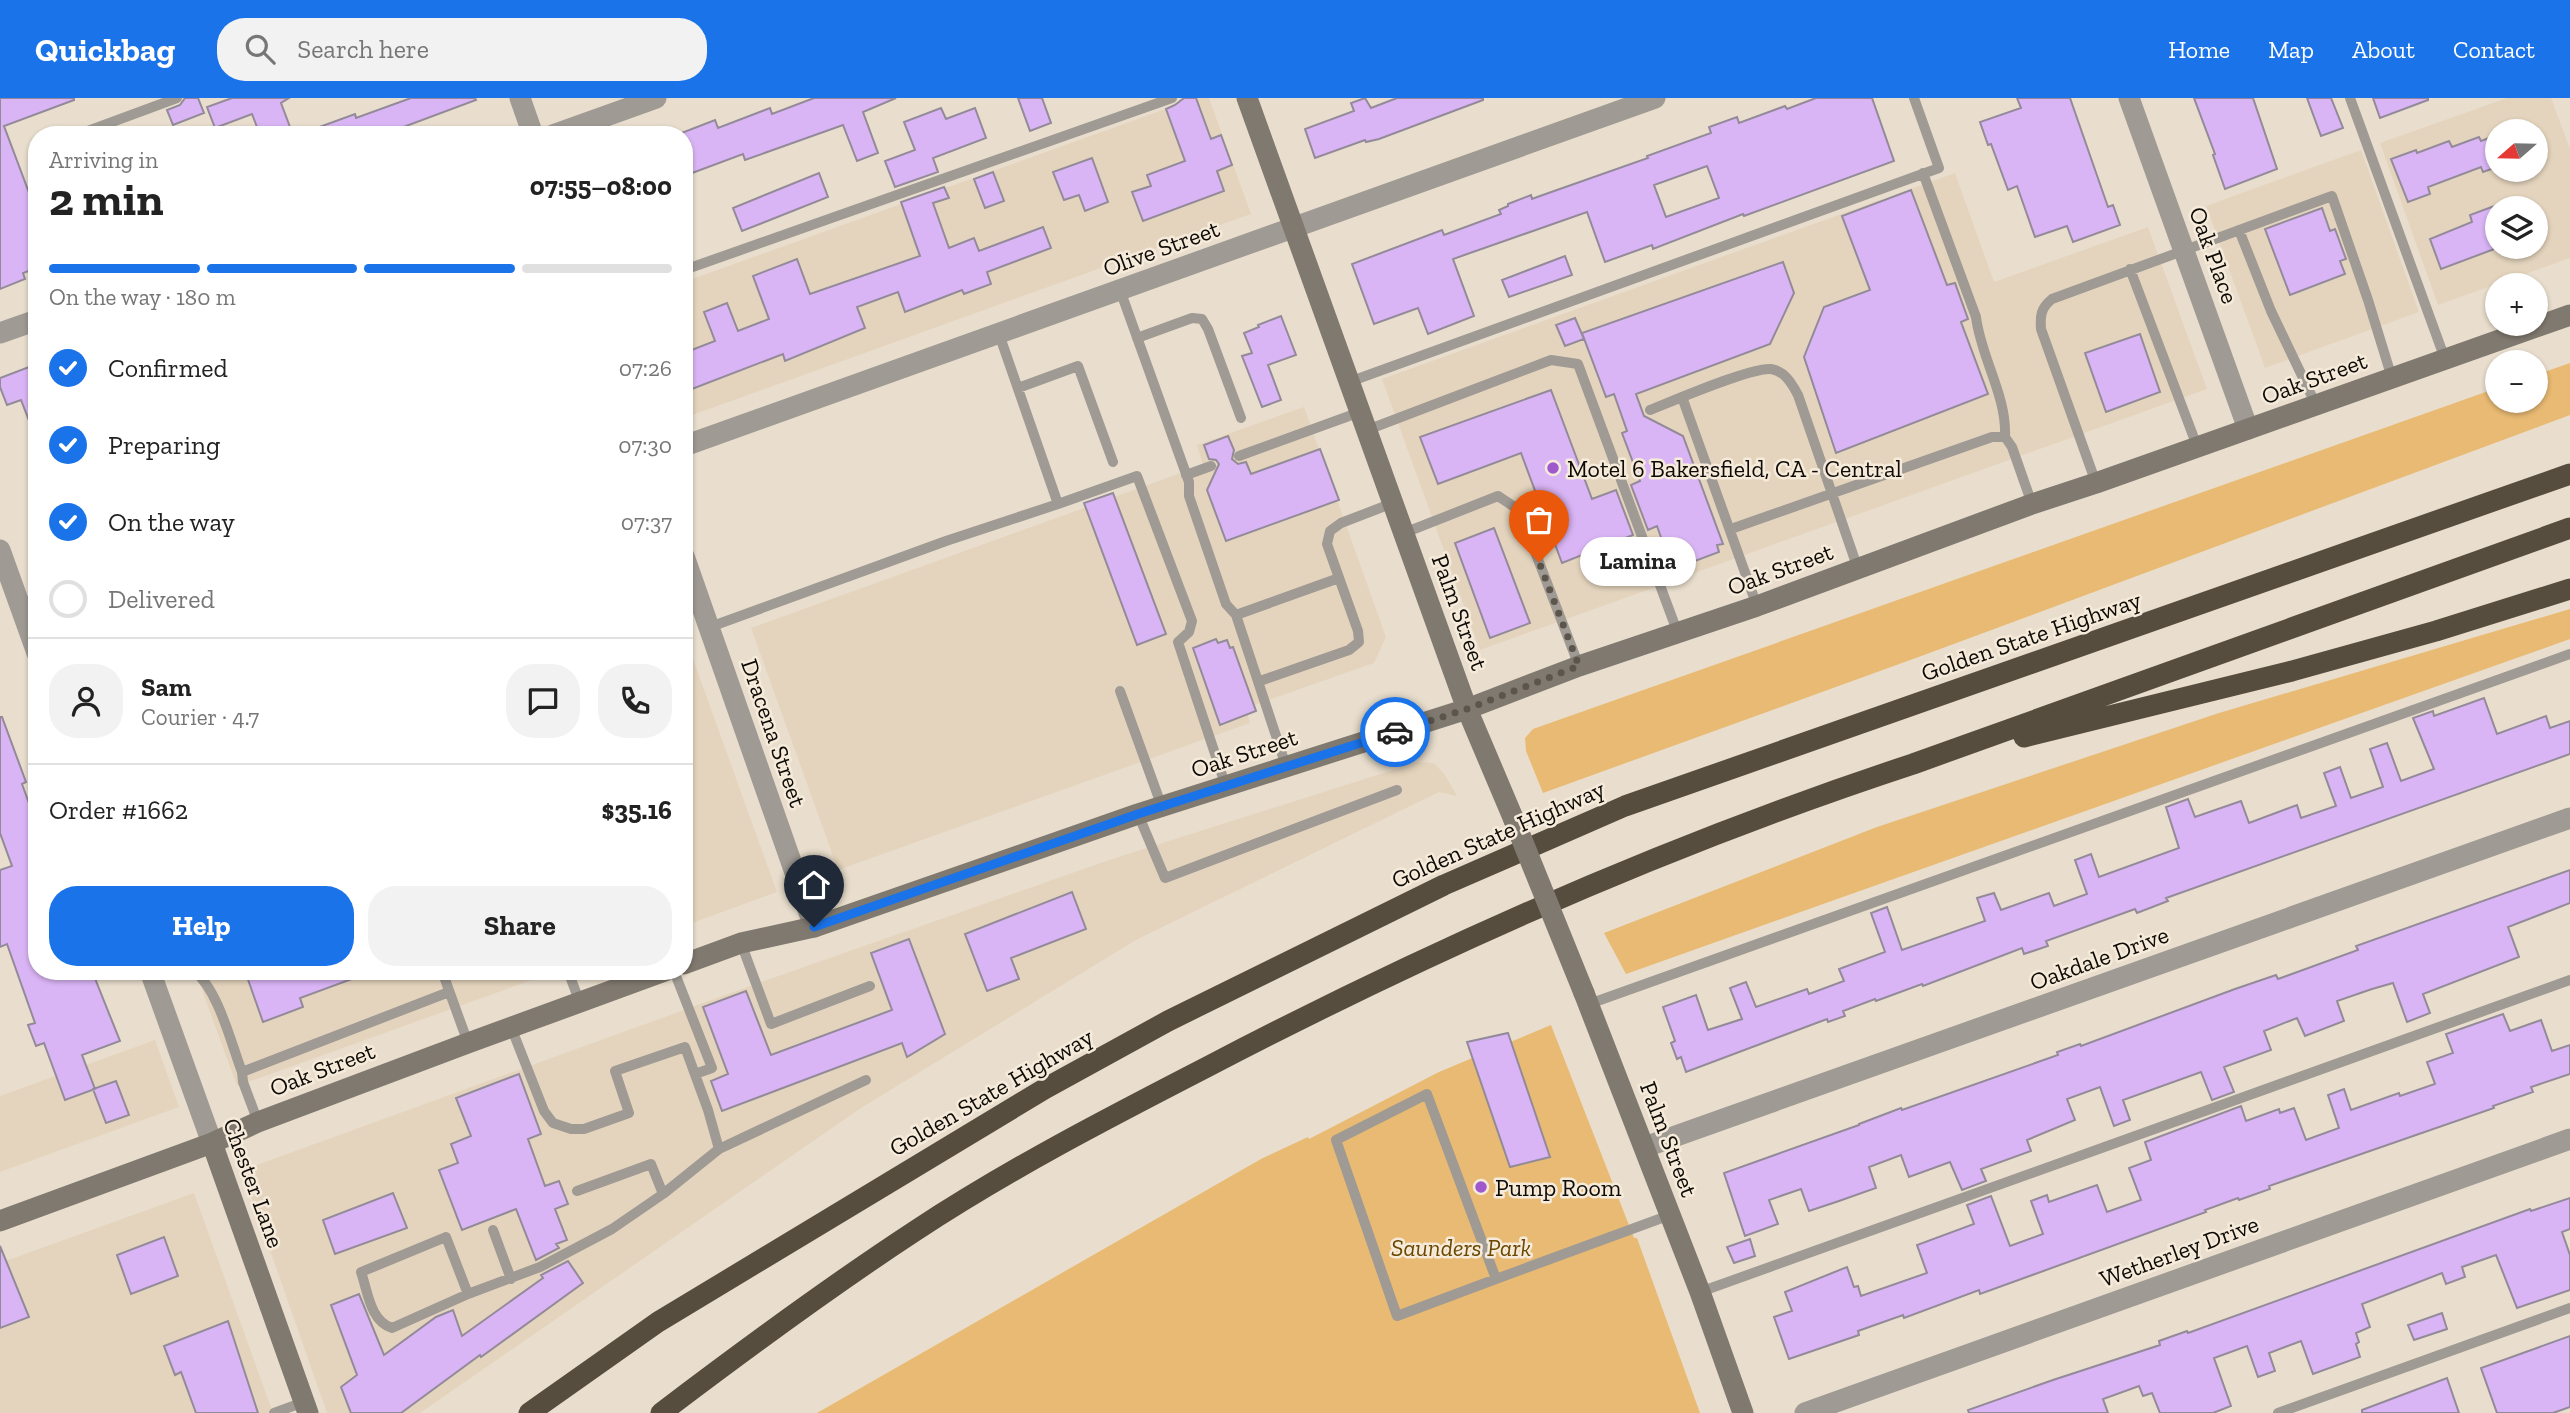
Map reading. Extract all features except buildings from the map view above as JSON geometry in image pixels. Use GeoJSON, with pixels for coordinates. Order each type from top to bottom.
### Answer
{"type":"FeatureCollection","features":[{"type":"Feature","properties":{"kind":"highway","name":"Golden State Highway"},"geometry":{"type":"LineString","coordinates":[[529,1413],[658,1322],[1046,1088],[1168,1021],[1444,885],[1625,806],[2570,474]]}},
{"type":"Feature","properties":{"kind":"highway"},"geometry":{"type":"LineString","coordinates":[[660,1413],[788,1317],[918,1229],[1068,1139],[1278,1029],[1390,974],[1548,903],[1803,800],[1913,764],[2570,528]]}},
{"type":"Feature","properties":{"kind":"highway"},"geometry":{"type":"LineString","coordinates":[[1913,764],[2292,671],[2436,631],[2570,589]]}},
{"type":"Feature","properties":{"kind":"main road","name":"Palm Street"},"geometry":{"type":"LineString","coordinates":[[1247,98],[1467,709],[1645,1147],[1744,1413]]}},
{"type":"Feature","properties":{"kind":"main road","name":"Oak Street"},"geometry":{"type":"LineString","coordinates":[[693,961],[741,943],[814,927],[1138,814],[1467,709],[1579,666],[1757,606],[2032,504],[2570,315]]}},
{"type":"Feature","properties":{"kind":"main road","name":"Oak Street"},"geometry":{"type":"LineString","coordinates":[[0,1221],[641,980]]}},
{"type":"Feature","properties":{"kind":"main road","name":"Chester Lane"},"geometry":{"type":"LineString","coordinates":[[212,1143],[306,1407]]}},
{"type":"Feature","properties":{"kind":"street"},"geometry":{"type":"LineString","coordinates":[[520,98],[530,126]]}},
{"type":"Feature","properties":{"kind":"street"},"geometry":{"type":"LineString","coordinates":[[578,126],[656,98]]}},
{"type":"Feature","properties":{"kind":"street","name":"Olive Street"},"geometry":{"type":"LineString","coordinates":[[693,443],[1655,98]]}},
{"type":"Feature","properties":{"kind":"street","name":"Oak Place"},"geometry":{"type":"LineString","coordinates":[[2129,98],[2248,429]]}},
{"type":"Feature","properties":{"kind":"street"},"geometry":{"type":"LineString","coordinates":[[0,333],[28,323]]}},
{"type":"Feature","properties":{"kind":"street"},"geometry":{"type":"LineString","coordinates":[[0,550],[28,628]]}},
{"type":"Feature","properties":{"kind":"street","name":"Dracena Street"},"geometry":{"type":"LineString","coordinates":[[693,580],[814,927]]}},
{"type":"Feature","properties":{"kind":"street","name":"Oakdale Drive"},"geometry":{"type":"LineString","coordinates":[[1645,1147],[2570,818]]}},
{"type":"Feature","properties":{"kind":"street","name":"Chester Lane"},"geometry":{"type":"LineString","coordinates":[[153,980],[212,1143]]}},
{"type":"Feature","properties":{"kind":"street","name":"Wetherley Drive"},"geometry":{"type":"LineString","coordinates":[[1805,1413],[2570,1139]]}},
{"type":"Feature","properties":{"kind":"lane"},"geometry":{"type":"LineString","coordinates":[[101,126],[177,98]]}},
{"type":"Feature","properties":{"kind":"lane"},"geometry":{"type":"LineString","coordinates":[[693,267],[1172,98]]}},
{"type":"Feature","properties":{"kind":"lane"},"geometry":{"type":"LineString","coordinates":[[1349,382],[1938,167],[1914,98]]}},
{"type":"Feature","properties":{"kind":"lane"},"geometry":{"type":"LineString","coordinates":[[2350,98],[2445,359]]}},
{"type":"Feature","properties":{"kind":"lane"},"geometry":{"type":"LineString","coordinates":[[1923,173],[1976,317],[1979,338],[2006,418],[2005,437],[2012,447],[2032,504]]}},
{"type":"Feature","properties":{"kind":"lane"},"geometry":{"type":"LineString","coordinates":[[2096,483],[2041,329],[2041,310],[2052,299],[2332,196],[2392,378]]}},
{"type":"Feature","properties":{"kind":"lane"},"geometry":{"type":"LineString","coordinates":[[2239,230],[2271,311],[2316,405]]}},
{"type":"Feature","properties":{"kind":"lane"},"geometry":{"type":"LineString","coordinates":[[2130,269],[2197,446]]}},
{"type":"Feature","properties":{"kind":"lane"},"geometry":{"type":"LineString","coordinates":[[1120,290],[1189,482],[1189,496],[1226,604],[1236,615],[1260,681],[1286,766]]}},
{"type":"Feature","properties":{"kind":"lane"},"geometry":{"type":"LineString","coordinates":[[1137,338],[1192,318],[1202,319],[1209,328],[1241,418]]}},
{"type":"Feature","properties":{"kind":"lane"},"geometry":{"type":"LineString","coordinates":[[999,334],[1058,504]]}},
{"type":"Feature","properties":{"kind":"lane"},"geometry":{"type":"LineString","coordinates":[[1239,456],[1363,421],[1550,360],[1578,364],[1677,631]]}},
{"type":"Feature","properties":{"kind":"lane"},"geometry":{"type":"LineString","coordinates":[[1018,388],[1078,366],[1112,462]]}},
{"type":"Feature","properties":{"kind":"lane"},"geometry":{"type":"LineString","coordinates":[[1650,410],[1752,372],[1773,369],[1789,379],[1798,395],[1858,569]]}},
{"type":"Feature","properties":{"kind":"lane"},"geometry":{"type":"LineString","coordinates":[[1682,397],[1757,606]]}},
{"type":"Feature","properties":{"kind":"lane"},"geometry":{"type":"LineString","coordinates":[[1731,529],[1992,437],[2005,437]]}},
{"type":"Feature","properties":{"kind":"lane"},"geometry":{"type":"LineString","coordinates":[[1186,475],[1211,466]]}},
{"type":"Feature","properties":{"kind":"lane"},"geometry":{"type":"LineString","coordinates":[[710,626],[1137,475],[1192,621],[1189,632],[1178,642],[1226,787]]}},
{"type":"Feature","properties":{"kind":"lane"},"geometry":{"type":"LineString","coordinates":[[1404,533],[1497,496],[1519,510],[1579,666]]}},
{"type":"Feature","properties":{"kind":"lane"},"geometry":{"type":"LineString","coordinates":[[1260,681],[1349,650],[1359,642],[1358,631],[1327,544],[1330,531],[1341,523],[1393,503]]}},
{"type":"Feature","properties":{"kind":"lane"},"geometry":{"type":"LineString","coordinates":[[1236,615],[1339,578]]}},
{"type":"Feature","properties":{"kind":"lane"},"geometry":{"type":"LineString","coordinates":[[1586,998],[2570,654]]}},
{"type":"Feature","properties":{"kind":"lane"},"geometry":{"type":"LineString","coordinates":[[1120,691],[1162,807]]}},
{"type":"Feature","properties":{"kind":"lane"},"geometry":{"type":"LineString","coordinates":[[1138,814],[1165,878],[1397,790]]}},
{"type":"Feature","properties":{"kind":"lane"},"geometry":{"type":"LineString","coordinates":[[741,943],[771,1024],[870,986]]}},
{"type":"Feature","properties":{"kind":"lane"},"geometry":{"type":"LineString","coordinates":[[202,980],[211,993],[243,1072],[243,1082],[258,1122]]}},
{"type":"Feature","properties":{"kind":"lane"},"geometry":{"type":"LineString","coordinates":[[445,980],[468,1043]]}},
{"type":"Feature","properties":{"kind":"lane"},"geometry":{"type":"LineString","coordinates":[[571,980],[580,1003]]}},
{"type":"Feature","properties":{"kind":"lane"},"geometry":{"type":"LineString","coordinates":[[678,980],[712,1068],[695,1074]]}},
{"type":"Feature","properties":{"kind":"lane"},"geometry":{"type":"LineString","coordinates":[[1700,1292],[2570,980]]}},
{"type":"Feature","properties":{"kind":"lane"},"geometry":{"type":"LineString","coordinates":[[243,1072],[449,992]]}},
{"type":"Feature","properties":{"kind":"lane"},"geometry":{"type":"LineString","coordinates":[[511,1027],[544,1111],[553,1123],[571,1129],[584,1129],[629,1114],[615,1071],[685,1047],[719,1149]]}},
{"type":"Feature","properties":{"kind":"lane"},"geometry":{"type":"LineString","coordinates":[[468,1294],[446,1237],[361,1272],[374,1314],[382,1325],[392,1328],[468,1294],[540,1267],[611,1230],[663,1194],[719,1149],[866,1080]]}},
{"type":"Feature","properties":{"kind":"lane"},"geometry":{"type":"LineString","coordinates":[[1496,1279],[1427,1094],[1336,1140],[1397,1315],[1670,1216]]}},
{"type":"Feature","properties":{"kind":"lane"},"geometry":{"type":"LineString","coordinates":[[577,1191],[651,1164],[663,1194]]}},
{"type":"Feature","properties":{"kind":"lane"},"geometry":{"type":"LineString","coordinates":[[493,1230],[511,1279]]}},
{"type":"Feature","properties":{"kind":"lane"},"geometry":{"type":"LineString","coordinates":[[2278,1413],[2570,1308]]}},
{"type":"Feature","properties":{"kind":"lane"},"geometry":{"type":"LineString","coordinates":[[274,1413],[306,1407]]}},
{"type":"Feature","properties":{"kind":"shaded area"},"geometry":{"type":"Polygon","coordinates":[[[1196,98],[1209,98],[1251,214],[693,415],[693,279],[1196,98]]]}},
{"type":"Feature","properties":{"kind":"shaded area"},"geometry":{"type":"Polygon","coordinates":[[[2507,98],[2551,98],[2570,149],[2570,258],[2528,273],[2485,273],[2485,288],[2438,305],[2380,143],[2507,98]]]}},
{"type":"Feature","properties":{"kind":"shaded area"},"geometry":{"type":"Polygon","coordinates":[[[2361,150],[2419,312],[2265,368],[2206,206],[2361,150]]]}},
{"type":"Feature","properties":{"kind":"shaded area"},"geometry":{"type":"Polygon","coordinates":[[[1955,173],[1994,282],[2148,227],[2207,389],[1480,650],[1382,379],[1955,173]]]}},
{"type":"Feature","properties":{"kind":"shaded area"},"geometry":{"type":"Polygon","coordinates":[[[1304,407],[1386,637],[1374,663],[1246,708],[1250,723],[838,870],[751,628],[1203,465],[1197,445],[1304,407]]]}},
{"type":"Feature","properties":{"kind":"shaded area"},"geometry":{"type":"Polygon","coordinates":[[[693,659],[777,892],[693,923],[693,659]]]}},
{"type":"Feature","properties":{"kind":"shaded area"},"geometry":{"type":"Polygon","coordinates":[[[1418,762],[1434,763],[1445,775],[1457,796],[1439,792],[1136,940],[861,1108],[420,1413],[327,1413],[245,1179],[251,1167],[750,986],[1112,859],[1418,762]]]}},
{"type":"Feature","properties":{"kind":"shaded area"},"geometry":{"type":"Polygon","coordinates":[[[198,980],[532,980],[237,1086],[198,980]]]}},
{"type":"Feature","properties":{"kind":"shaded area"},"geometry":{"type":"Polygon","coordinates":[[[155,1040],[179,1107],[0,1172],[0,1096],[155,1040]]]}},
{"type":"Feature","properties":{"kind":"shaded area"},"geometry":{"type":"Polygon","coordinates":[[[194,1193],[273,1413],[0,1413],[0,1263],[194,1193]]]}},
{"type":"Feature","properties":{"kind":"green space"},"geometry":{"type":"Polygon","coordinates":[[[2570,363],[2570,415],[1543,793],[1526,751],[1525,738],[1533,729],[2485,392],[2485,413],[2548,413],[2548,371],[2570,363]]]}},
{"type":"Feature","properties":{"kind":"green space"},"geometry":{"type":"Polygon","coordinates":[[[2570,609],[2570,639],[1626,974],[1604,933],[1877,827],[2219,713],[2570,609]]]}},
{"type":"Feature","properties":{"kind":"green space","name":"Saunders Park"},"geometry":{"type":"Polygon","coordinates":[[[1551,1025],[1634,1238],[1637,1238],[1700,1413],[817,1413],[1261,1159],[1308,1137],[1309,1139],[1439,1072],[1551,1025]]]}},
{"type":"Feature","properties":{"kind":"way so far"},"geometry":{"type":"LineString","coordinates":[[1395,732],[1467,709],[1579,666],[1539,562]]}},
{"type":"Feature","properties":{"kind":"place","name":"Motel 6 Bakersfield, CA - Central"},"geometry":{"type":"Point","coordinates":[1553,468]}},
{"type":"Feature","properties":{"kind":"place","name":"Lamina"},"geometry":{"type":"Point","coordinates":[1539,562]}},
{"type":"Feature","properties":{"kind":"place","name":"Pump Room"},"geometry":{"type":"Point","coordinates":[1481,1187]}},
{"type":"Feature","properties":{"kind":"route"},"geometry":{"type":"LineString","coordinates":[[814,927],[1138,814],[1395,732]]}}]}
